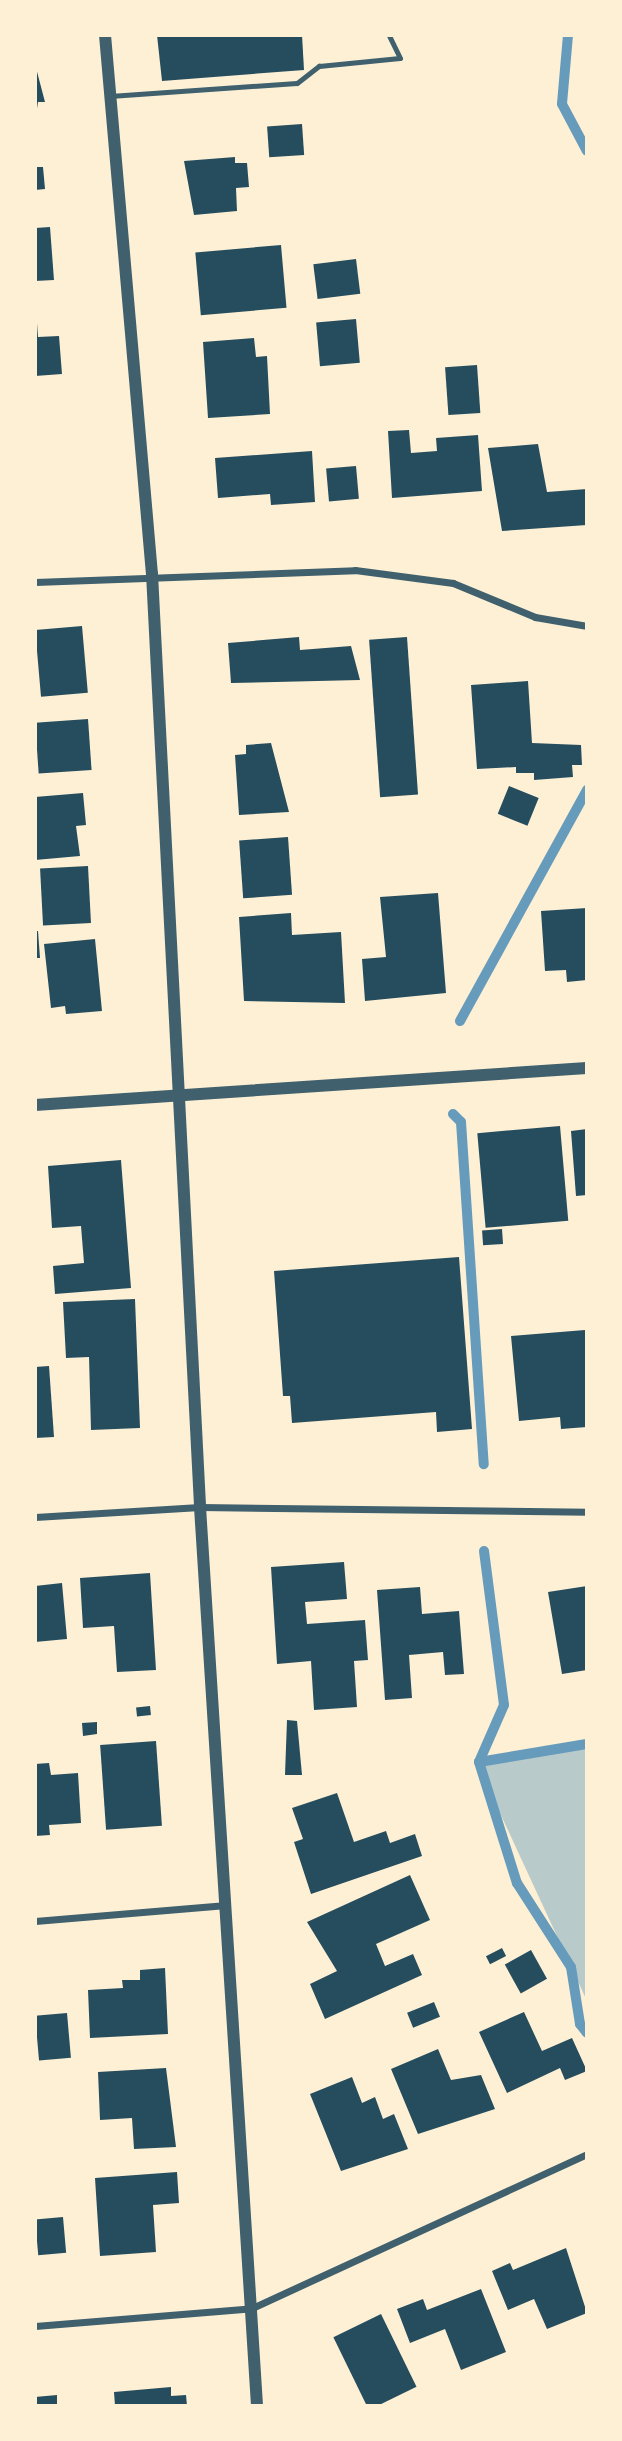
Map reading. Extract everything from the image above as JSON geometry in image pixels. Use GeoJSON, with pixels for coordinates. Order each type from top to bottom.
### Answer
{"type":"FeatureCollection","features":[{"type":"Feature","properties":{"kind":"street"},"geometry":{"type":"LineString","coordinates":[[105,35],[152,574],[200,1507],[230,1905],[257,2406]]}},
{"type":"Feature","properties":{"kind":"street"},"geometry":{"type":"LineString","coordinates":[[35,582],[152,574],[355,570],[453,583],[535,617],[587,626]]}},
{"type":"Feature","properties":{"kind":"street"},"geometry":{"type":"LineString","coordinates":[[35,1105],[587,1068]]}},
{"type":"Feature","properties":{"kind":"street"},"geometry":{"type":"LineString","coordinates":[[35,1517],[200,1507],[587,1512]]}},
{"type":"Feature","properties":{"kind":"street"},"geometry":{"type":"LineString","coordinates":[[35,1921],[230,1905]]}},
{"type":"Feature","properties":{"kind":"street"},"geometry":{"type":"LineString","coordinates":[[35,2326],[252,2308],[587,2154]]}},
{"type":"Feature","properties":{"kind":"lane"},"geometry":{"type":"LineString","coordinates":[[110,96],[297,83],[318,66],[400,58],[389,35]]}},
{"type":"Feature","properties":{"kind":"shaded area"},"geometry":{"type":"Polygon","coordinates":[[[587,1740],[587,2001],[475,1759],[587,1740]]]}},
{"type":"Feature","properties":{"kind":"building"},"geometry":{"type":"Polygon","coordinates":[[[157,35],[302,35],[304,70],[162,81],[157,35]]]}},
{"type":"Feature","properties":{"kind":"building"},"geometry":{"type":"Polygon","coordinates":[[[35,64],[45,102],[38,102],[35,122],[35,64]]]}},
{"type":"Feature","properties":{"kind":"building"},"geometry":{"type":"Polygon","coordinates":[[[302,124],[304,155],[269,157],[267,126],[302,124]]]}},
{"type":"Feature","properties":{"kind":"building"},"geometry":{"type":"Polygon","coordinates":[[[235,157],[235,163],[247,163],[249,187],[236,188],[237,211],[194,215],[184,161],[235,157]]]}},
{"type":"Feature","properties":{"kind":"building"},"geometry":{"type":"Polygon","coordinates":[[[35,167],[43,167],[45,189],[35,190],[35,167]]]}},
{"type":"Feature","properties":{"kind":"building"},"geometry":{"type":"Polygon","coordinates":[[[50,227],[54,280],[35,281],[35,228],[50,227]]]}},
{"type":"Feature","properties":{"kind":"building"},"geometry":{"type":"Polygon","coordinates":[[[281,245],[286,308],[201,315],[195,252],[281,245]]]}},
{"type":"Feature","properties":{"kind":"building"},"geometry":{"type":"Polygon","coordinates":[[[356,259],[360,294],[318,299],[313,264],[356,259]]]}},
{"type":"Feature","properties":{"kind":"building"},"geometry":{"type":"Polygon","coordinates":[[[356,319],[360,363],[320,366],[316,322],[356,319]]]}},
{"type":"Feature","properties":{"kind":"building"},"geometry":{"type":"Polygon","coordinates":[[[37,323],[38,337],[59,336],[62,374],[35,376],[37,323]]]}},
{"type":"Feature","properties":{"kind":"building"},"geometry":{"type":"Polygon","coordinates":[[[254,338],[256,357],[267,356],[270,414],[208,418],[203,342],[254,338]]]}},
{"type":"Feature","properties":{"kind":"building"},"geometry":{"type":"Polygon","coordinates":[[[477,365],[480,413],[448,415],[445,367],[477,365]]]}},
{"type":"Feature","properties":{"kind":"building"},"geometry":{"type":"Polygon","coordinates":[[[409,430],[411,453],[437,451],[436,438],[478,435],[482,491],[392,498],[388,431],[409,430]]]}},
{"type":"Feature","properties":{"kind":"building"},"geometry":{"type":"Polygon","coordinates":[[[538,444],[547,492],[587,489],[587,525],[502,531],[488,448],[538,444]]]}},
{"type":"Feature","properties":{"kind":"building"},"geometry":{"type":"Polygon","coordinates":[[[312,451],[315,502],[271,505],[270,494],[218,498],[215,458],[312,451]]]}},
{"type":"Feature","properties":{"kind":"building"},"geometry":{"type":"Polygon","coordinates":[[[356,466],[359,499],[329,501],[326,469],[356,466]]]}},
{"type":"Feature","properties":{"kind":"building"},"geometry":{"type":"Polygon","coordinates":[[[82,626],[88,693],[41,697],[35,630],[82,626]]]}},
{"type":"Feature","properties":{"kind":"building"},"geometry":{"type":"Polygon","coordinates":[[[299,637],[300,650],[351,646],[360,680],[231,683],[228,643],[299,637]]]}},
{"type":"Feature","properties":{"kind":"building"},"geometry":{"type":"Polygon","coordinates":[[[407,637],[418,795],[380,797],[369,640],[407,637]]]}},
{"type":"Feature","properties":{"kind":"building"},"geometry":{"type":"Polygon","coordinates":[[[528,681],[532,743],[581,745],[582,765],[572,765],[573,777],[534,780],[534,773],[516,773],[516,767],[477,769],[471,685],[528,681]]]}},
{"type":"Feature","properties":{"kind":"building"},"geometry":{"type":"Polygon","coordinates":[[[88,719],[92,770],[39,774],[35,723],[88,719]]]}},
{"type":"Feature","properties":{"kind":"building"},"geometry":{"type":"Polygon","coordinates":[[[271,743],[289,812],[239,815],[235,755],[246,754],[246,745],[271,743]]]}},
{"type":"Feature","properties":{"kind":"building"},"geometry":{"type":"Polygon","coordinates":[[[509,786],[539,798],[527,826],[498,814],[509,786]]]}},
{"type":"Feature","properties":{"kind":"building"},"geometry":{"type":"Polygon","coordinates":[[[83,793],[86,825],[76,826],[80,856],[35,860],[35,797],[83,793]]]}},
{"type":"Feature","properties":{"kind":"building"},"geometry":{"type":"Polygon","coordinates":[[[288,837],[292,895],[243,898],[239,840],[288,837]]]}},
{"type":"Feature","properties":{"kind":"building"},"geometry":{"type":"Polygon","coordinates":[[[88,866],[91,923],[43,925],[40,869],[88,866]]]}},
{"type":"Feature","properties":{"kind":"building"},"geometry":{"type":"Polygon","coordinates":[[[438,893],[446,993],[365,1001],[362,959],[386,957],[380,897],[438,893]]]}},
{"type":"Feature","properties":{"kind":"building"},"geometry":{"type":"Polygon","coordinates":[[[587,908],[587,980],[567,982],[566,970],[545,971],[541,911],[587,908]]]}},
{"type":"Feature","properties":{"kind":"building"},"geometry":{"type":"Polygon","coordinates":[[[291,913],[292,935],[341,932],[345,1003],[244,1001],[239,917],[291,913]]]}},
{"type":"Feature","properties":{"kind":"building"},"geometry":{"type":"Polygon","coordinates":[[[35,931],[38,931],[40,958],[35,958],[35,931]]]}},
{"type":"Feature","properties":{"kind":"building"},"geometry":{"type":"Polygon","coordinates":[[[95,939],[102,1011],[66,1014],[65,1006],[51,1008],[44,944],[95,939]]]}},
{"type":"Feature","properties":{"kind":"building"},"geometry":{"type":"Polygon","coordinates":[[[560,1126],[568,1221],[486,1228],[477,1133],[560,1126]]]}},
{"type":"Feature","properties":{"kind":"building"},"geometry":{"type":"Polygon","coordinates":[[[587,1129],[587,1195],[576,1196],[571,1131],[587,1129]]]}},
{"type":"Feature","properties":{"kind":"building"},"geometry":{"type":"Polygon","coordinates":[[[121,1160],[131,1288],[55,1294],[53,1266],[84,1263],[81,1226],[52,1228],[48,1166],[121,1160]]]}},
{"type":"Feature","properties":{"kind":"building"},"geometry":{"type":"Polygon","coordinates":[[[502,1229],[503,1244],[483,1245],[482,1230],[502,1229]]]}},
{"type":"Feature","properties":{"kind":"building"},"geometry":{"type":"Polygon","coordinates":[[[459,1257],[472,1429],[437,1432],[436,1412],[292,1423],[290,1396],[283,1396],[274,1271],[459,1257]]]}},
{"type":"Feature","properties":{"kind":"building"},"geometry":{"type":"Polygon","coordinates":[[[135,1299],[140,1428],[91,1430],[89,1357],[66,1358],[63,1302],[135,1299]]]}},
{"type":"Feature","properties":{"kind":"building"},"geometry":{"type":"Polygon","coordinates":[[[585,1330],[587,1427],[561,1429],[560,1417],[519,1421],[511,1336],[585,1330]]]}},
{"type":"Feature","properties":{"kind":"building"},"geometry":{"type":"Polygon","coordinates":[[[49,1366],[54,1437],[35,1438],[35,1367],[49,1366]]]}},
{"type":"Feature","properties":{"kind":"building"},"geometry":{"type":"Polygon","coordinates":[[[344,1562],[347,1599],[305,1602],[307,1624],[365,1620],[368,1660],[354,1661],[357,1707],[314,1710],[311,1661],[277,1664],[271,1567],[344,1562]]]}},
{"type":"Feature","properties":{"kind":"building"},"geometry":{"type":"Polygon","coordinates":[[[150,1573],[156,1670],[117,1672],[114,1626],[83,1628],[80,1578],[150,1573]]]}},
{"type":"Feature","properties":{"kind":"building"},"geometry":{"type":"Polygon","coordinates":[[[62,1583],[67,1639],[35,1642],[35,1586],[62,1583]]]}},
{"type":"Feature","properties":{"kind":"building"},"geometry":{"type":"Polygon","coordinates":[[[587,1586],[587,1670],[562,1674],[548,1592],[587,1586]]]}},
{"type":"Feature","properties":{"kind":"building"},"geometry":{"type":"Polygon","coordinates":[[[420,1587],[422,1614],[459,1611],[464,1674],[445,1675],[443,1652],[409,1655],[412,1698],[385,1700],[377,1590],[420,1587]]]}},
{"type":"Feature","properties":{"kind":"building"},"geometry":{"type":"Polygon","coordinates":[[[150,1706],[151,1715],[137,1716],[136,1707],[150,1706]]]}},
{"type":"Feature","properties":{"kind":"building"},"geometry":{"type":"Polygon","coordinates":[[[287,1720],[297,1721],[302,1775],[285,1775],[287,1720]]]}},
{"type":"Feature","properties":{"kind":"building"},"geometry":{"type":"Polygon","coordinates":[[[97,1722],[97,1734],[83,1736],[82,1723],[97,1722]]]}},
{"type":"Feature","properties":{"kind":"building"},"geometry":{"type":"Polygon","coordinates":[[[156,1741],[162,1826],[106,1830],[100,1745],[156,1741]]]}},
{"type":"Feature","properties":{"kind":"building"},"geometry":{"type":"Polygon","coordinates":[[[49,1763],[51,1775],[78,1773],[81,1823],[49,1825],[50,1835],[35,1836],[35,1764],[49,1763]]]}},
{"type":"Feature","properties":{"kind":"building"},"geometry":{"type":"Polygon","coordinates":[[[337,1793],[354,1842],[386,1831],[390,1843],[415,1834],[422,1856],[311,1894],[294,1842],[303,1839],[292,1808],[337,1793]]]}},
{"type":"Feature","properties":{"kind":"building"},"geometry":{"type":"Polygon","coordinates":[[[410,1875],[430,1920],[376,1944],[385,1966],[413,1954],[422,1975],[325,2019],[310,1984],[337,1971],[307,1922],[410,1875]]]}},
{"type":"Feature","properties":{"kind":"building"},"geometry":{"type":"Polygon","coordinates":[[[502,1948],[506,1956],[490,1964],[486,1956],[502,1948]]]}},
{"type":"Feature","properties":{"kind":"building"},"geometry":{"type":"Polygon","coordinates":[[[531,1950],[547,1979],[521,1993],[505,1965],[531,1950]]]}},
{"type":"Feature","properties":{"kind":"building"},"geometry":{"type":"Polygon","coordinates":[[[165,1968],[168,2034],[90,2038],[88,1990],[123,1988],[122,1980],[140,1980],[140,1970],[165,1968]]]}},
{"type":"Feature","properties":{"kind":"building"},"geometry":{"type":"Polygon","coordinates":[[[434,2002],[440,2017],[413,2028],[407,2013],[434,2002]]]}},
{"type":"Feature","properties":{"kind":"building"},"geometry":{"type":"Polygon","coordinates":[[[524,2012],[542,2051],[572,2038],[587,2071],[565,2080],[560,2068],[507,2093],[479,2032],[524,2012]]]}},
{"type":"Feature","properties":{"kind":"building"},"geometry":{"type":"Polygon","coordinates":[[[67,2013],[71,2058],[39,2061],[35,2016],[67,2013]]]}},
{"type":"Feature","properties":{"kind":"building"},"geometry":{"type":"Polygon","coordinates":[[[438,2049],[451,2080],[481,2075],[495,2109],[418,2134],[391,2069],[438,2049]]]}},
{"type":"Feature","properties":{"kind":"building"},"geometry":{"type":"Polygon","coordinates":[[[166,2068],[176,2147],[134,2149],[132,2118],[100,2120],[98,2072],[166,2068]]]}},
{"type":"Feature","properties":{"kind":"building"},"geometry":{"type":"Polygon","coordinates":[[[352,2077],[362,2103],[375,2097],[383,2119],[394,2114],[408,2149],[341,2171],[310,2094],[352,2077]]]}},
{"type":"Feature","properties":{"kind":"building"},"geometry":{"type":"Polygon","coordinates":[[[177,2172],[179,2203],[153,2205],[156,2252],[100,2256],[95,2178],[177,2172]]]}},
{"type":"Feature","properties":{"kind":"building"},"geometry":{"type":"Polygon","coordinates":[[[63,2217],[66,2253],[38,2255],[35,2219],[63,2217]]]}},
{"type":"Feature","properties":{"kind":"building"},"geometry":{"type":"Polygon","coordinates":[[[566,2248],[587,2313],[547,2329],[534,2299],[508,2310],[492,2271],[510,2263],[513,2270],[566,2248]]]}},
{"type":"Feature","properties":{"kind":"building"},"geometry":{"type":"Polygon","coordinates":[[[481,2289],[506,2352],[461,2370],[445,2329],[410,2343],[397,2309],[423,2299],[427,2310],[481,2289]]]}},
{"type":"Feature","properties":{"kind":"building"},"geometry":{"type":"Polygon","coordinates":[[[381,2314],[417,2387],[377,2406],[367,2406],[333,2337],[381,2314]]]}},
{"type":"Feature","properties":{"kind":"building"},"geometry":{"type":"Polygon","coordinates":[[[171,2387],[171,2396],[186,2395],[187,2406],[115,2406],[114,2392],[171,2387]]]}},
{"type":"Feature","properties":{"kind":"building"},"geometry":{"type":"Polygon","coordinates":[[[57,2395],[57,2404],[83,2406],[35,2406],[35,2397],[57,2395]]]}},
{"type":"Feature","properties":{"kind":"waterway"},"geometry":{"type":"LineString","coordinates":[[568,35],[562,104],[587,151]]}},
{"type":"Feature","properties":{"kind":"waterway"},"geometry":{"type":"LineString","coordinates":[[460,1021],[587,790]]}},
{"type":"Feature","properties":{"kind":"waterway"},"geometry":{"type":"LineString","coordinates":[[453,1114],[461,1122],[484,1464]]}},
{"type":"Feature","properties":{"kind":"waterway"},"geometry":{"type":"LineString","coordinates":[[484,1551],[504,1705],[479,1762],[517,1883],[571,1967],[580,2024],[587,2033]]}},
{"type":"Feature","properties":{"kind":"waterway"},"geometry":{"type":"LineString","coordinates":[[479,1762],[587,1744]]}}]}
